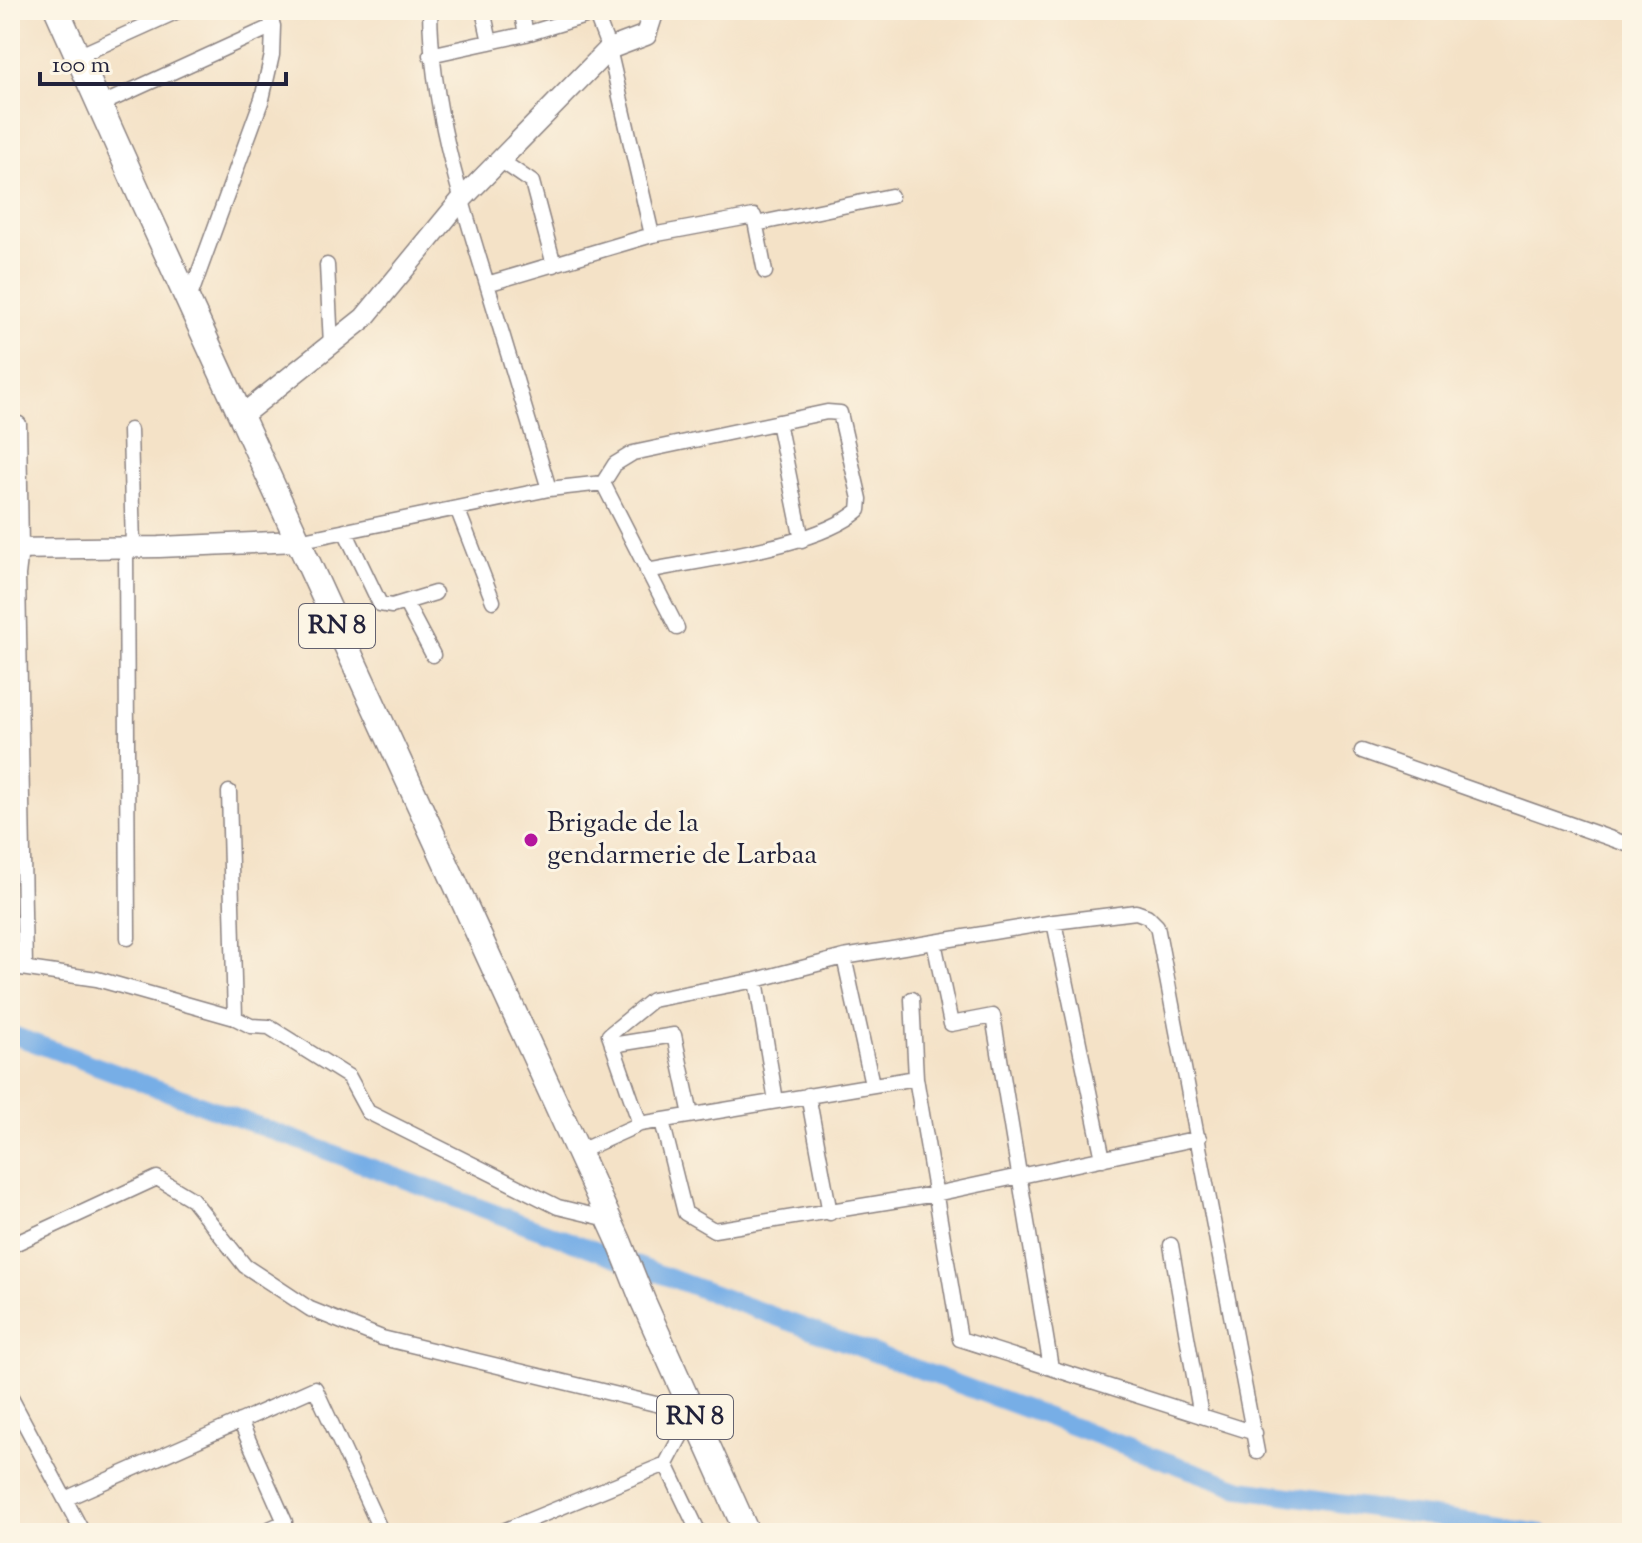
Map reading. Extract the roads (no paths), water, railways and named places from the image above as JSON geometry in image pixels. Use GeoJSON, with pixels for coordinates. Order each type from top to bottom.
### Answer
{"type":"FeatureCollection","features":[{"type":"Feature","properties":{"kind":"main road","name":"RN 8"},"geometry":{"type":"LineString","coordinates":[[57,10],[619,1241],[747,1533]]}},
{"type":"Feature","properties":{"kind":"main road"},"geometry":{"type":"LineString","coordinates":[[241,416],[364,318],[461,200],[609,49],[646,35],[654,10]]}},
{"type":"Feature","properties":{"kind":"main road"},"geometry":{"type":"LineString","coordinates":[[16,549],[298,541]]}},
{"type":"Feature","properties":{"kind":"street"},"geometry":{"type":"LineString","coordinates":[[78,56],[180,10]]}},
{"type":"Feature","properties":{"kind":"street"},"geometry":{"type":"LineString","coordinates":[[188,302],[262,99],[272,55],[273,26],[268,10]]}},
{"type":"Feature","properties":{"kind":"street"},"geometry":{"type":"LineString","coordinates":[[430,10],[430,55],[441,123],[461,200],[549,489]]}},
{"type":"Feature","properties":{"kind":"street"},"geometry":{"type":"LineString","coordinates":[[483,10],[490,42]]}},
{"type":"Feature","properties":{"kind":"street"},"geometry":{"type":"LineString","coordinates":[[521,10],[526,34]]}},
{"type":"Feature","properties":{"kind":"street"},"geometry":{"type":"LineString","coordinates":[[430,55],[526,34],[595,12],[609,49],[652,235]]}},
{"type":"Feature","properties":{"kind":"street"},"geometry":{"type":"LineString","coordinates":[[100,105],[273,26]]}},
{"type":"Feature","properties":{"kind":"street"},"geometry":{"type":"LineString","coordinates":[[500,160],[532,182],[554,265]]}},
{"type":"Feature","properties":{"kind":"street"},"geometry":{"type":"LineString","coordinates":[[756,224],[891,196]]}},
{"type":"Feature","properties":{"kind":"street"},"geometry":{"type":"LineString","coordinates":[[487,284],[652,235],[754,216],[765,272]]}},
{"type":"Feature","properties":{"kind":"street"},"geometry":{"type":"LineString","coordinates":[[327,265],[331,345]]}},
{"type":"Feature","properties":{"kind":"street"},"geometry":{"type":"LineString","coordinates":[[603,483],[615,464],[633,453],[827,412],[840,413],[860,499],[859,510],[852,517],[802,540],[647,571]]}},
{"type":"Feature","properties":{"kind":"street"},"geometry":{"type":"LineString","coordinates":[[778,422],[802,540]]}},
{"type":"Feature","properties":{"kind":"street"},"geometry":{"type":"LineString","coordinates":[[19,424],[16,549],[25,968]]}},
{"type":"Feature","properties":{"kind":"street"},"geometry":{"type":"LineString","coordinates":[[128,938],[130,430]]}},
{"type":"Feature","properties":{"kind":"street"},"geometry":{"type":"LineString","coordinates":[[298,541],[549,489],[603,483]]}},
{"type":"Feature","properties":{"kind":"street"},"geometry":{"type":"LineString","coordinates":[[603,483],[677,628]]}},
{"type":"Feature","properties":{"kind":"street"},"geometry":{"type":"LineString","coordinates":[[457,508],[493,601]]}},
{"type":"Feature","properties":{"kind":"street"},"geometry":{"type":"LineString","coordinates":[[345,531],[380,604],[392,606],[435,593]]}},
{"type":"Feature","properties":{"kind":"street"},"geometry":{"type":"LineString","coordinates":[[405,602],[433,655]]}},
{"type":"Feature","properties":{"kind":"street"},"geometry":{"type":"LineString","coordinates":[[1362,751],[1632,846]]}},
{"type":"Feature","properties":{"kind":"street"},"geometry":{"type":"LineString","coordinates":[[229,792],[235,1018]]}},
{"type":"Feature","properties":{"kind":"street"},"geometry":{"type":"LineString","coordinates":[[640,1124],[609,1035],[652,1000],[756,980],[844,957],[1054,922],[1136,912],[1147,916],[1157,926],[1257,1452]]}},
{"type":"Feature","properties":{"kind":"street"},"geometry":{"type":"LineString","coordinates":[[1054,922],[1103,1159]]}},
{"type":"Feature","properties":{"kind":"street"},"geometry":{"type":"LineString","coordinates":[[934,942],[951,1024],[993,1016],[1051,1368]]}},
{"type":"Feature","properties":{"kind":"street"},"geometry":{"type":"LineString","coordinates":[[844,957],[872,1084]]}},
{"type":"Feature","properties":{"kind":"street"},"geometry":{"type":"LineString","coordinates":[[10,959],[25,968],[97,979],[235,1018],[251,1026],[269,1027],[349,1077],[368,1112],[558,1207],[608,1219]]}},
{"type":"Feature","properties":{"kind":"street"},"geometry":{"type":"LineString","coordinates":[[756,980],[776,1101]]}},
{"type":"Feature","properties":{"kind":"street"},"geometry":{"type":"LineString","coordinates":[[912,999],[916,1078],[960,1339],[1255,1433]]}},
{"type":"Feature","properties":{"kind":"street"},"geometry":{"type":"LineString","coordinates":[[612,1045],[674,1035],[691,1115]]}},
{"type":"Feature","properties":{"kind":"street"},"geometry":{"type":"LineString","coordinates":[[578,1152],[640,1124],[916,1078]]}},
{"type":"Feature","properties":{"kind":"street"},"geometry":{"type":"LineString","coordinates":[[808,1095],[830,1213]]}},
{"type":"Feature","properties":{"kind":"street"},"geometry":{"type":"LineString","coordinates":[[662,1121],[685,1213],[714,1230],[935,1194],[1199,1138]]}},
{"type":"Feature","properties":{"kind":"street"},"geometry":{"type":"LineString","coordinates":[[10,1246],[157,1178],[192,1199],[245,1266],[310,1309],[382,1338],[693,1413],[666,1464],[498,1533]]}},
{"type":"Feature","properties":{"kind":"street"},"geometry":{"type":"LineString","coordinates":[[1171,1245],[1201,1416]]}},
{"type":"Feature","properties":{"kind":"street"},"geometry":{"type":"LineString","coordinates":[[65,1499],[315,1388],[382,1533]]}},
{"type":"Feature","properties":{"kind":"street"},"geometry":{"type":"LineString","coordinates":[[10,1396],[83,1533]]}},
{"type":"Feature","properties":{"kind":"street"},"geometry":{"type":"LineString","coordinates":[[240,1421],[285,1522],[260,1533]]}},
{"type":"Feature","properties":{"kind":"street"},"geometry":{"type":"LineString","coordinates":[[666,1464],[699,1533]]}},
{"type":"Feature","properties":{"kind":"waterway"},"geometry":{"type":"LineString","coordinates":[[10,1034],[1242,1489],[1541,1533]]}},
{"type":"Feature","properties":{"kind":"place","name":"Brigade de la gendarmerie de Larbaa"},"geometry":{"type":"Point","coordinates":[531,840]}}]}
